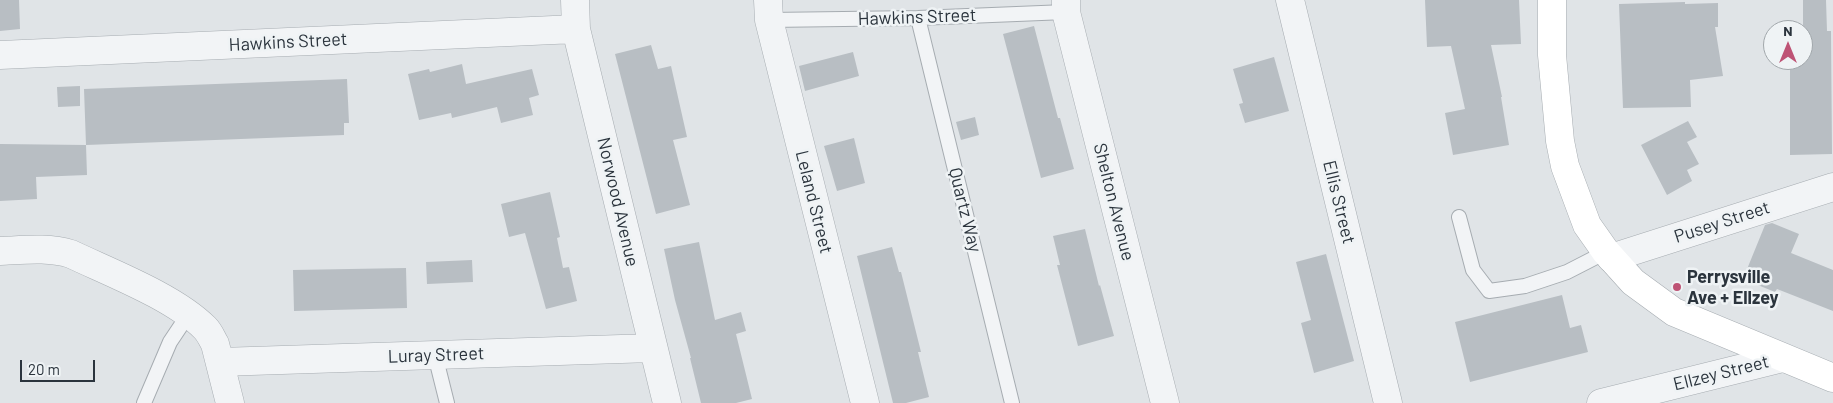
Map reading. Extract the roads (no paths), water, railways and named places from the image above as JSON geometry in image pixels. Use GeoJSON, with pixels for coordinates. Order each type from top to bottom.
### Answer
{"type":"FeatureCollection","features":[{"type":"Feature","properties":{"kind":"main road"},"geometry":{"type":"LineString","coordinates":[[1552,0],[1552,55],[1560,141],[1565,166],[1587,224],[1609,255],[1633,282],[1674,312],[1833,378]]}},
{"type":"Feature","properties":{"kind":"street","name":"Norwood Avenue"},"geometry":{"type":"LineString","coordinates":[[574,0],[576,29],[652,348],[667,403]]}},
{"type":"Feature","properties":{"kind":"street","name":"Ellis Street"},"geometry":{"type":"LineString","coordinates":[[1290,0],[1388,403]]}},
{"type":"Feature","properties":{"kind":"street","name":"Shelton Avenue"},"geometry":{"type":"LineString","coordinates":[[1066,6],[1165,403]]}},
{"type":"Feature","properties":{"kind":"street","name":"Leland Street"},"geometry":{"type":"LineString","coordinates":[[768,10],[865,403]]}},
{"type":"Feature","properties":{"kind":"street","name":"Hawkins Street"},"geometry":{"type":"LineString","coordinates":[[0,55],[576,29]]}},
{"type":"Feature","properties":{"kind":"street","name":"Pusey Street"},"geometry":{"type":"LineString","coordinates":[[1609,255],[1833,187]]}},
{"type":"Feature","properties":{"kind":"street"},"geometry":{"type":"LineString","coordinates":[[0,251],[59,250],[71,254],[155,294],[188,315],[205,328],[211,336],[220,362],[230,403]]}},
{"type":"Feature","properties":{"kind":"street","name":"Luray Street"},"geometry":{"type":"LineString","coordinates":[[220,362],[652,348]]}},
{"type":"Feature","properties":{"kind":"street","name":"Ellzey Street"},"geometry":{"type":"LineString","coordinates":[[1601,403],[1783,358]]}},
{"type":"Feature","properties":{"kind":"lane","name":"Hawkins Street"},"geometry":{"type":"LineString","coordinates":[[768,10],[918,18],[1066,6]]}},
{"type":"Feature","properties":{"kind":"lane","name":"Quartz Way"},"geometry":{"type":"LineString","coordinates":[[918,18],[1012,403]]}},
{"type":"Feature","properties":{"kind":"lane"},"geometry":{"type":"LineString","coordinates":[[1459,217],[1473,270],[1489,291],[1525,286],[1542,281],[1609,255]]}},
{"type":"Feature","properties":{"kind":"lane"},"geometry":{"type":"LineString","coordinates":[[144,403],[170,342],[188,315]]}},
{"type":"Feature","properties":{"kind":"lane"},"geometry":{"type":"LineString","coordinates":[[435,355],[447,403]]}},
{"type":"Feature","properties":{"kind":"place","name":"Perrysville Ave + Ellzey"},"geometry":{"type":"Point","coordinates":[1677,287]}}]}
